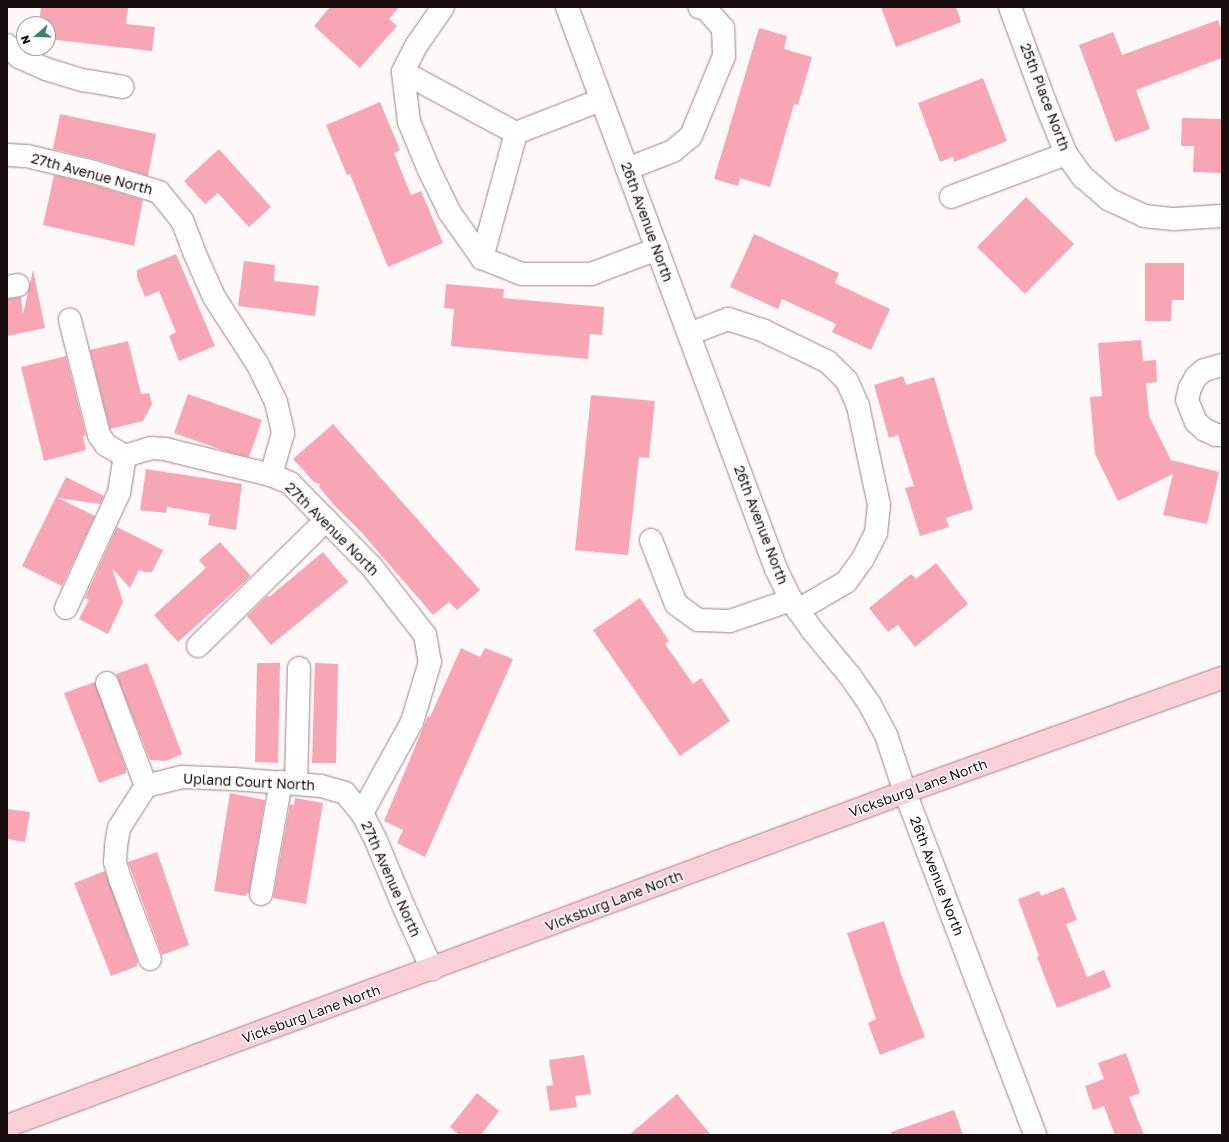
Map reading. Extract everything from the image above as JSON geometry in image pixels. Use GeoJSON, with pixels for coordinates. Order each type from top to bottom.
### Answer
{"type":"FeatureCollection","features":[{"type":"Feature","properties":{"kind":"main road","name":"Vicksburg Lane North"},"geometry":{"type":"LineString","coordinates":[[7,1126],[905,792],[1222,678]]}},
{"type":"Feature","properties":{"kind":"street"},"geometry":{"type":"LineString","coordinates":[[443,7],[416,46],[403,72],[409,122],[426,163],[450,213],[482,258],[522,274],[590,274],[656,249]]}},
{"type":"Feature","properties":{"kind":"street","name":"26th Avenue North"},"geometry":{"type":"LineString","coordinates":[[567,7],[776,569],[795,605],[812,630],[850,676],[870,705],[886,735],[905,792],[1035,1135]]}},
{"type":"Feature","properties":{"kind":"street"},"geometry":{"type":"LineString","coordinates":[[627,169],[673,151],[691,136],[724,56],[723,28],[706,9],[699,7]]}},
{"type":"Feature","properties":{"kind":"street","name":"25th Place North"},"geometry":{"type":"LineString","coordinates":[[1013,8],[1045,102],[1066,154],[1083,177],[1108,199],[1144,216],[1174,219],[1222,216]]}},
{"type":"Feature","properties":{"kind":"street"},"geometry":{"type":"LineString","coordinates":[[7,45],[19,56],[46,69],[83,80],[122,87]]}},
{"type":"Feature","properties":{"kind":"street"},"geometry":{"type":"LineString","coordinates":[[403,72],[516,133],[601,100]]}},
{"type":"Feature","properties":{"kind":"street"},"geometry":{"type":"LineString","coordinates":[[482,258],[516,133]]}},
{"type":"Feature","properties":{"kind":"street"},"geometry":{"type":"LineString","coordinates":[[951,197],[1066,154]]}},
{"type":"Feature","properties":{"kind":"street","name":"27th Avenue North"},"geometry":{"type":"LineString","coordinates":[[7,155],[27,156],[94,172],[159,192],[182,220],[214,297],[258,365],[276,402],[283,433],[272,475],[290,484],[372,567],[425,636],[430,662],[412,722],[362,813],[377,843],[400,899],[432,969]]}},
{"type":"Feature","properties":{"kind":"street"},"geometry":{"type":"LineString","coordinates":[[652,540],[676,604],[698,620],[730,621],[795,605],[846,582],[862,560],[876,533],[879,505],[858,406],[846,380],[828,362],[764,330],[728,319],[689,334]]}},
{"type":"Feature","properties":{"kind":"street"},"geometry":{"type":"LineString","coordinates":[[70,320],[99,435],[106,445],[125,456],[151,448],[165,449],[272,475]]}},
{"type":"Feature","properties":{"kind":"street"},"geometry":{"type":"LineString","coordinates":[[1222,364],[1204,370],[1196,377],[1190,388],[1187,400],[1196,422],[1205,430],[1216,435],[1222,435]]}},
{"type":"Feature","properties":{"kind":"street"},"geometry":{"type":"LineString","coordinates":[[66,608],[120,493],[125,456]]}},
{"type":"Feature","properties":{"kind":"street"},"geometry":{"type":"LineString","coordinates":[[198,646],[326,520]]}},
{"type":"Feature","properties":{"kind":"street"},"geometry":{"type":"LineString","coordinates":[[261,894],[288,783],[299,668]]}},
{"type":"Feature","properties":{"kind":"street"},"geometry":{"type":"LineString","coordinates":[[106,683],[146,786],[119,828],[115,862],[150,959]]}},
{"type":"Feature","properties":{"kind":"street","name":"Upland Court North"},"geometry":{"type":"LineString","coordinates":[[146,786],[181,777],[321,786],[345,793],[362,813]]}},
{"type":"Feature","properties":{"kind":"building"},"geometry":{"type":"Polygon","coordinates":[[[41,7],[128,7],[126,24],[155,27],[152,51],[56,40],[56,16],[40,16],[41,7]]]}},
{"type":"Feature","properties":{"kind":"building"},"geometry":{"type":"Polygon","coordinates":[[[330,7],[399,7],[389,19],[397,26],[360,68],[314,26],[330,7]]]}},
{"type":"Feature","properties":{"kind":"building"},"geometry":{"type":"Polygon","coordinates":[[[881,7],[956,7],[961,22],[896,47],[881,7]]]}},
{"type":"Feature","properties":{"kind":"building"},"geometry":{"type":"Polygon","coordinates":[[[1218,20],[1222,30],[1222,58],[1136,90],[1150,129],[1115,142],[1079,45],[1113,32],[1122,55],[1218,20]]]}},
{"type":"Feature","properties":{"kind":"building"},"geometry":{"type":"Polygon","coordinates":[[[759,28],[787,36],[784,49],[812,57],[798,105],[794,104],[770,187],[740,178],[738,186],[714,179],[759,28]]]}},
{"type":"Feature","properties":{"kind":"building"},"geometry":{"type":"Polygon","coordinates":[[[983,78],[1007,141],[954,162],[953,157],[940,162],[918,103],[983,78]]]}},
{"type":"Feature","properties":{"kind":"building"},"geometry":{"type":"Polygon","coordinates":[[[380,102],[400,150],[394,153],[411,195],[421,191],[443,243],[388,267],[350,174],[347,175],[326,125],[380,102]]]}},
{"type":"Feature","properties":{"kind":"building"},"geometry":{"type":"Polygon","coordinates":[[[60,114],[156,134],[148,176],[98,160],[53,149],[60,114]]]}},
{"type":"Feature","properties":{"kind":"building"},"geometry":{"type":"Polygon","coordinates":[[[1182,118],[1222,119],[1222,173],[1193,172],[1194,146],[1181,146],[1182,118]]]}},
{"type":"Feature","properties":{"kind":"building"},"geometry":{"type":"Polygon","coordinates":[[[219,149],[271,207],[249,227],[218,193],[205,204],[184,181],[219,149]]]}},
{"type":"Feature","properties":{"kind":"building"},"geometry":{"type":"Polygon","coordinates":[[[54,175],[91,184],[143,200],[134,246],[43,225],[54,175]]]}},
{"type":"Feature","properties":{"kind":"building"},"geometry":{"type":"Polygon","coordinates":[[[1026,197],[1074,244],[1025,294],[977,247],[1026,197]]]}},
{"type":"Feature","properties":{"kind":"building"},"geometry":{"type":"Polygon","coordinates":[[[754,234],[839,273],[835,283],[890,309],[871,350],[832,332],[836,324],[782,299],[778,309],[730,287],[754,234]]]}},
{"type":"Feature","properties":{"kind":"building"},"geometry":{"type":"Polygon","coordinates":[[[176,254],[215,346],[179,361],[169,336],[176,332],[159,291],[145,297],[137,277],[137,270],[176,254]]]}},
{"type":"Feature","properties":{"kind":"building"},"geometry":{"type":"Polygon","coordinates":[[[244,261],[275,265],[274,281],[319,286],[315,316],[238,306],[244,261]]]}},
{"type":"Feature","properties":{"kind":"building"},"geometry":{"type":"Polygon","coordinates":[[[1145,263],[1184,263],[1184,300],[1172,300],[1171,321],[1145,321],[1145,263]]]}},
{"type":"Feature","properties":{"kind":"building"},"geometry":{"type":"Polygon","coordinates":[[[33,270],[45,328],[7,336],[7,299],[21,297],[23,314],[33,270]]]}},
{"type":"Feature","properties":{"kind":"building"},"geometry":{"type":"Polygon","coordinates":[[[446,284],[504,289],[503,298],[604,307],[602,335],[590,334],[588,359],[451,346],[454,309],[444,308],[446,284]]]}},
{"type":"Feature","properties":{"kind":"building"},"geometry":{"type":"Polygon","coordinates":[[[1141,340],[1143,361],[1156,360],[1157,382],[1146,383],[1149,416],[1171,460],[1219,472],[1207,524],[1163,515],[1173,474],[1118,501],[1095,454],[1090,397],[1102,396],[1098,343],[1141,340]]]}},
{"type":"Feature","properties":{"kind":"building"},"geometry":{"type":"Polygon","coordinates":[[[128,341],[141,394],[149,393],[152,404],[143,421],[110,429],[90,350],[128,341]]]}},
{"type":"Feature","properties":{"kind":"building"},"geometry":{"type":"Polygon","coordinates":[[[66,356],[86,435],[83,436],[86,450],[44,461],[21,367],[66,356]]]}},
{"type":"Feature","properties":{"kind":"building"},"geometry":{"type":"Polygon","coordinates":[[[903,376],[906,385],[934,377],[973,509],[946,518],[949,527],[920,536],[905,488],[914,486],[898,435],[889,438],[874,385],[903,376]]]}},
{"type":"Feature","properties":{"kind":"building"},"geometry":{"type":"Polygon","coordinates":[[[188,394],[262,420],[249,457],[228,452],[174,433],[188,394]]]}},
{"type":"Feature","properties":{"kind":"building"},"geometry":{"type":"Polygon","coordinates":[[[591,395],[655,401],[649,458],[639,457],[628,555],[575,550],[591,395]]]}},
{"type":"Feature","properties":{"kind":"building"},"geometry":{"type":"Polygon","coordinates":[[[333,424],[480,590],[457,610],[449,602],[433,615],[362,533],[336,507],[319,487],[320,484],[314,482],[293,459],[333,424]]]}},
{"type":"Feature","properties":{"kind":"building"},"geometry":{"type":"Polygon","coordinates":[[[146,469],[242,484],[236,530],[208,525],[210,514],[167,507],[166,513],[140,510],[146,469]]]}},
{"type":"Feature","properties":{"kind":"building"},"geometry":{"type":"Polygon","coordinates":[[[66,477],[104,496],[100,504],[58,498],[95,516],[62,586],[22,566],[66,477]]]}},
{"type":"Feature","properties":{"kind":"building"},"geometry":{"type":"Polygon","coordinates":[[[117,527],[163,550],[152,572],[139,570],[130,588],[112,568],[123,602],[108,634],[79,619],[89,600],[85,598],[117,527]]]}},
{"type":"Feature","properties":{"kind":"building"},"geometry":{"type":"Polygon","coordinates":[[[220,542],[251,576],[178,642],[154,615],[206,568],[199,560],[220,542]]]}},
{"type":"Feature","properties":{"kind":"building"},"geometry":{"type":"Polygon","coordinates":[[[323,552],[348,582],[271,645],[247,616],[268,595],[269,597],[323,552]]]}},
{"type":"Feature","properties":{"kind":"building"},"geometry":{"type":"Polygon","coordinates":[[[936,563],[968,604],[915,647],[898,625],[888,632],[869,608],[911,574],[916,579],[936,563]]]}},
{"type":"Feature","properties":{"kind":"building"},"geometry":{"type":"Polygon","coordinates":[[[640,598],[669,641],[665,644],[693,684],[701,678],[730,721],[680,756],[593,630],[640,598]]]}},
{"type":"Feature","properties":{"kind":"building"},"geometry":{"type":"Polygon","coordinates":[[[461,648],[480,657],[485,648],[513,659],[425,857],[397,843],[403,830],[384,821],[428,716],[430,717],[461,648]]]}},
{"type":"Feature","properties":{"kind":"building"},"geometry":{"type":"Polygon","coordinates":[[[147,663],[182,754],[166,761],[150,760],[116,674],[147,663]]]}},
{"type":"Feature","properties":{"kind":"building"},"geometry":{"type":"Polygon","coordinates":[[[257,663],[280,663],[278,763],[255,762],[257,663]]]}},
{"type":"Feature","properties":{"kind":"building"},"geometry":{"type":"Polygon","coordinates":[[[315,663],[338,664],[336,763],[312,763],[315,663]]]}},
{"type":"Feature","properties":{"kind":"building"},"geometry":{"type":"Polygon","coordinates":[[[95,682],[126,769],[126,773],[99,783],[64,693],[95,682]]]}},
{"type":"Feature","properties":{"kind":"building"},"geometry":{"type":"Polygon","coordinates":[[[230,793],[265,800],[249,893],[247,893],[246,896],[214,891],[230,793]]]}},
{"type":"Feature","properties":{"kind":"building"},"geometry":{"type":"Polygon","coordinates":[[[295,798],[323,803],[306,904],[273,898],[290,804],[294,805],[295,798]]]}},
{"type":"Feature","properties":{"kind":"building"},"geometry":{"type":"Polygon","coordinates":[[[7,809],[30,812],[25,842],[7,839],[7,809]]]}},
{"type":"Feature","properties":{"kind":"building"},"geometry":{"type":"Polygon","coordinates":[[[157,852],[189,945],[162,955],[128,862],[157,852]]]}},
{"type":"Feature","properties":{"kind":"building"},"geometry":{"type":"Polygon","coordinates":[[[105,871],[138,963],[137,966],[111,976],[74,883],[105,871]]]}},
{"type":"Feature","properties":{"kind":"building"},"geometry":{"type":"Polygon","coordinates":[[[1064,887],[1077,920],[1066,924],[1087,977],[1104,970],[1111,987],[1057,1008],[1037,957],[1039,956],[1018,899],[1039,891],[1041,896],[1064,887]]]}},
{"type":"Feature","properties":{"kind":"building"},"geometry":{"type":"Polygon","coordinates":[[[884,921],[902,977],[925,1037],[880,1055],[868,1023],[876,1019],[847,933],[884,921]]]}},
{"type":"Feature","properties":{"kind":"building"},"geometry":{"type":"Polygon","coordinates":[[[1126,1053],[1140,1093],[1129,1097],[1144,1135],[1115,1135],[1104,1106],[1093,1110],[1085,1086],[1104,1079],[1098,1063],[1126,1053]]]}},
{"type":"Feature","properties":{"kind":"building"},"geometry":{"type":"Polygon","coordinates":[[[584,1055],[591,1094],[575,1096],[577,1107],[550,1111],[546,1086],[553,1085],[549,1060],[584,1055]]]}},
{"type":"Feature","properties":{"kind":"building"},"geometry":{"type":"Polygon","coordinates":[[[477,1093],[499,1111],[481,1135],[459,1135],[450,1127],[477,1093]]]}},
{"type":"Feature","properties":{"kind":"building"},"geometry":{"type":"Polygon","coordinates":[[[677,1094],[711,1135],[629,1135],[677,1094]]]}},
{"type":"Feature","properties":{"kind":"building"},"geometry":{"type":"Polygon","coordinates":[[[954,1110],[963,1135],[891,1135],[891,1132],[954,1110]]]}}]}
